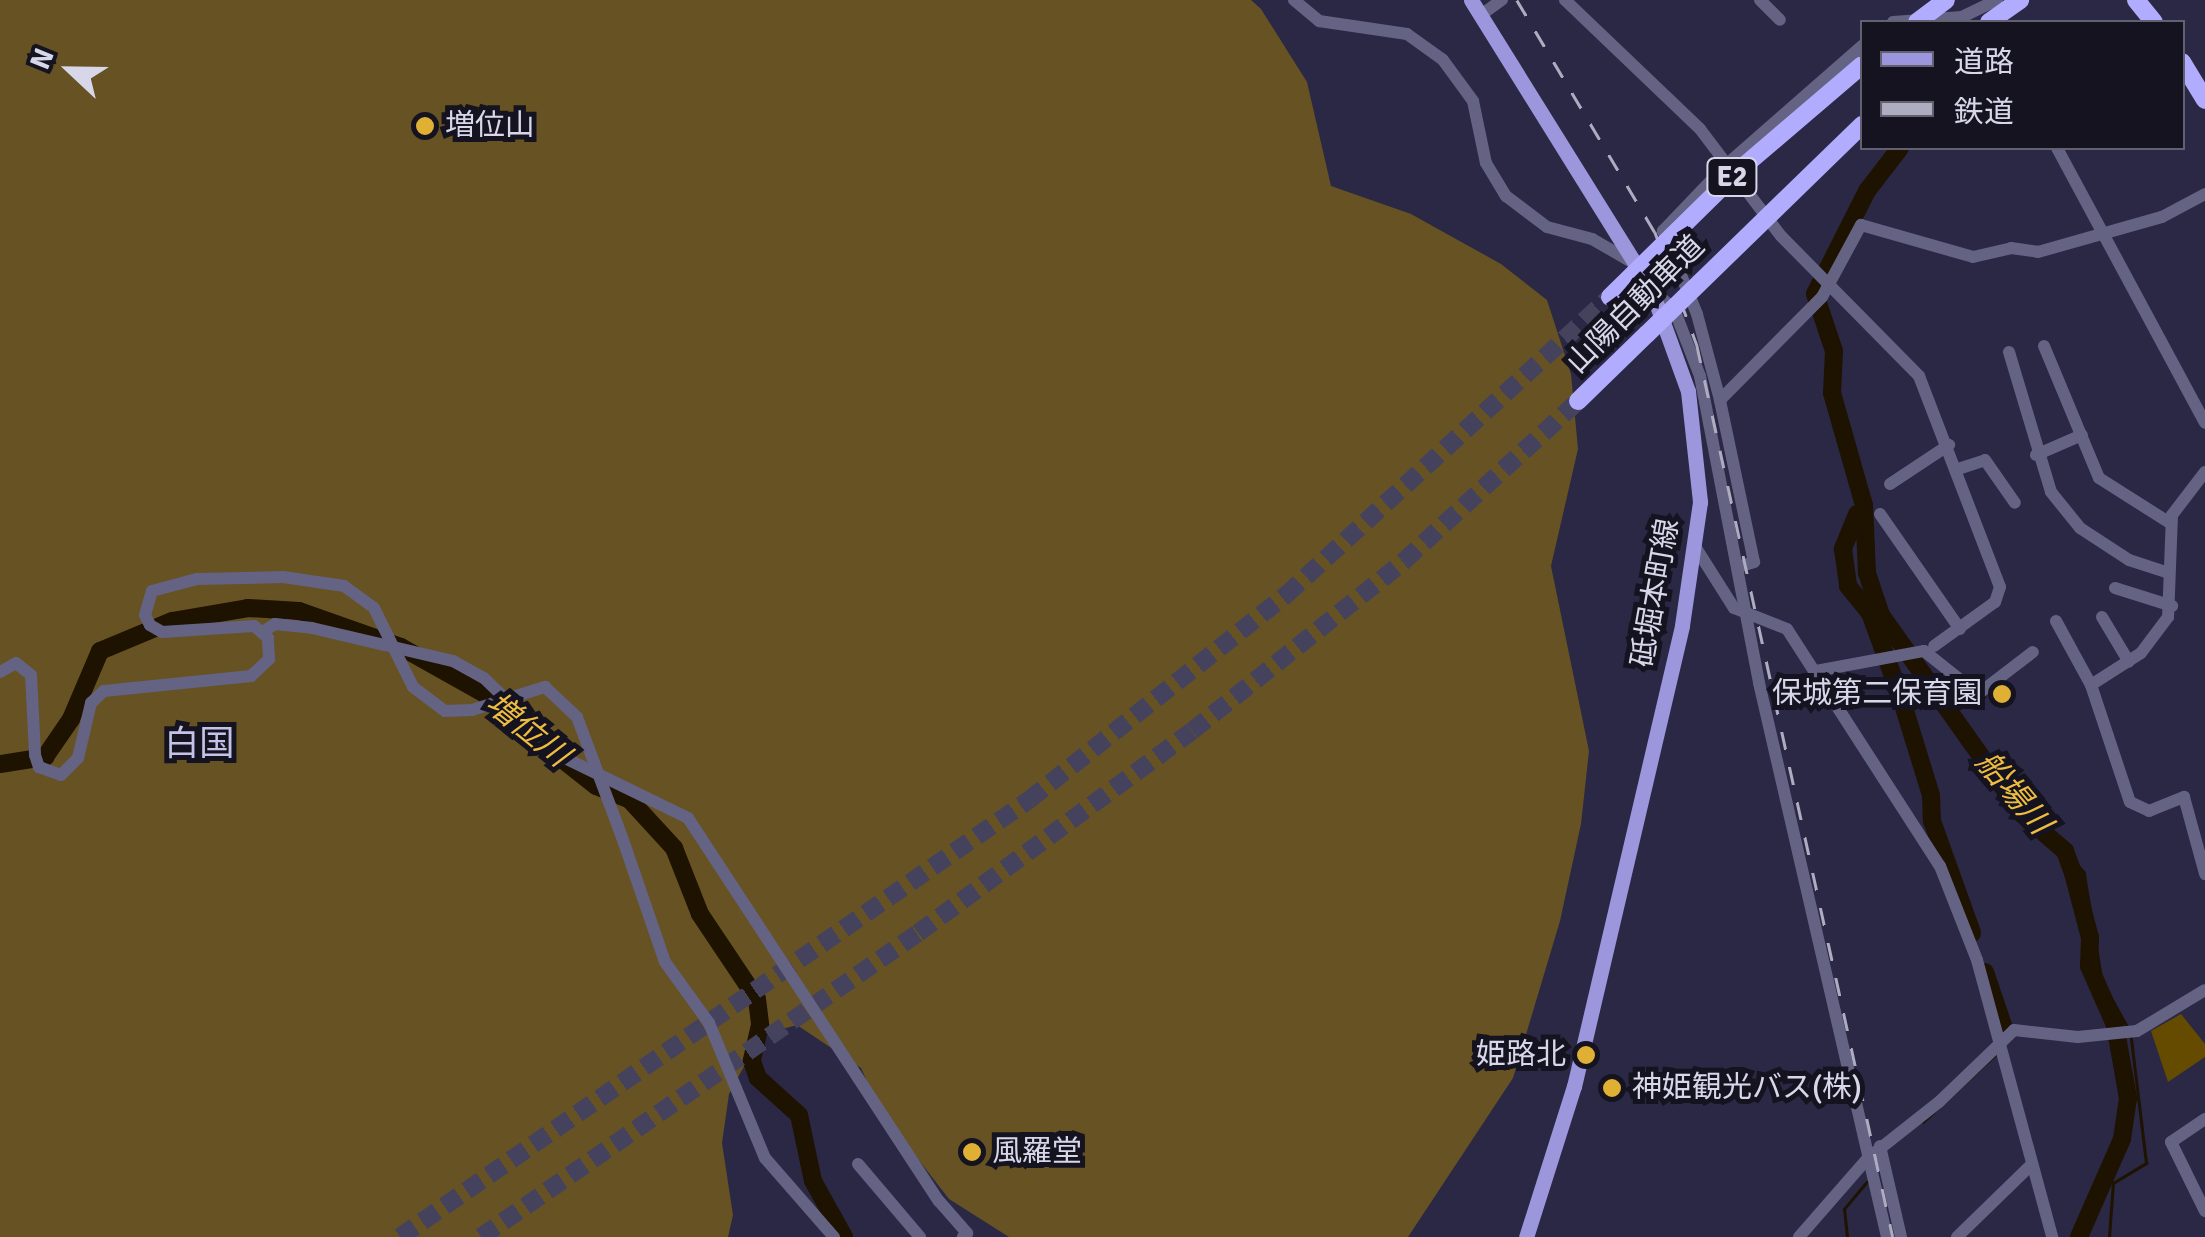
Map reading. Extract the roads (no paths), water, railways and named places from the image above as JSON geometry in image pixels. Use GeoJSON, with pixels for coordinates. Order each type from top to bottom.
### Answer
{"type":"FeatureCollection","features":[{"type":"Feature","properties":{"kind":"highway"},"geometry":{"type":"LineString","coordinates":[[1985,14],[2020,0]]}},
{"type":"Feature","properties":{"kind":"highway"},"geometry":{"type":"LineString","coordinates":[[2136,0],[2152,20]]}},
{"type":"Feature","properties":{"kind":"highway"},"geometry":{"type":"LineString","coordinates":[[1908,20],[1947,8]]}},
{"type":"Feature","properties":{"kind":"highway","name":"山陽自動車道"},"geometry":{"type":"LineString","coordinates":[[1610,297],[1738,171],[1860,67]]}},
{"type":"Feature","properties":{"kind":"highway"},"geometry":{"type":"LineString","coordinates":[[2185,67],[2205,100]]}},
{"type":"Feature","properties":{"kind":"highway","name":"山陽自動車道"},"geometry":{"type":"LineString","coordinates":[[1578,401],[1860,127]]}},
{"type":"Feature","properties":{"kind":"main road","name":"砥堀本町線"},"geometry":{"type":"LineString","coordinates":[[1472,0],[1651,289],[1674,345],[1696,435],[1696,548],[1574,1086],[1526,1237]]}},
{"type":"Feature","properties":{"kind":"street"},"geometry":{"type":"LineString","coordinates":[[1294,0],[1319,21],[1407,34],[1443,60],[1472,101],[1486,163],[1506,196],[1547,226],[1592,239],[1632,262]]}},
{"type":"Feature","properties":{"kind":"street"},"geometry":{"type":"LineString","coordinates":[[1481,15],[1502,0]]}},
{"type":"Feature","properties":{"kind":"street"},"geometry":{"type":"LineString","coordinates":[[1565,0],[1700,129],[1815,268],[1919,376],[1958,469],[2000,587],[1995,602],[1929,649],[1816,671]]}},
{"type":"Feature","properties":{"kind":"street"},"geometry":{"type":"LineString","coordinates":[[1760,0],[1780,20]]}},
{"type":"Feature","properties":{"kind":"street"},"geometry":{"type":"LineString","coordinates":[[1947,8],[1985,14],[1997,0]]}},
{"type":"Feature","properties":{"kind":"street"},"geometry":{"type":"LineString","coordinates":[[1738,567],[1754,562],[1720,400],[1697,314],[1663,232],[1726,165],[1860,48]]}},
{"type":"Feature","properties":{"kind":"street"},"geometry":{"type":"LineString","coordinates":[[2058,150],[2205,423]]}},
{"type":"Feature","properties":{"kind":"street"},"geometry":{"type":"LineString","coordinates":[[1720,400],[1822,297],[1861,225],[1973,257],[2011,248],[2038,252],[2162,217],[2205,194]]}},
{"type":"Feature","properties":{"kind":"street"},"geometry":{"type":"LineString","coordinates":[[1651,289],[1674,309],[1700,376],[1747,610],[1886,1237]]}},
{"type":"Feature","properties":{"kind":"street"},"geometry":{"type":"LineString","coordinates":[[2044,346],[2052,378],[2099,478],[2170,523]]}},
{"type":"Feature","properties":{"kind":"street"},"geometry":{"type":"LineString","coordinates":[[2009,352],[2036,454],[2074,522],[2129,560],[2168,572]]}},
{"type":"Feature","properties":{"kind":"street"},"geometry":{"type":"LineString","coordinates":[[2036,454],[2082,435]]}},
{"type":"Feature","properties":{"kind":"street"},"geometry":{"type":"LineString","coordinates":[[1890,484],[1949,446]]}},
{"type":"Feature","properties":{"kind":"street"},"geometry":{"type":"LineString","coordinates":[[1958,469],[1985,460],[2015,503]]}},
{"type":"Feature","properties":{"kind":"street"},"geometry":{"type":"LineString","coordinates":[[2091,685],[2129,662],[2157,636],[2172,606],[2168,572],[2170,523],[2178,501],[2205,472]]}},
{"type":"Feature","properties":{"kind":"street"},"geometry":{"type":"LineString","coordinates":[[1880,514],[1960,628]]}},
{"type":"Feature","properties":{"kind":"street"},"geometry":{"type":"LineString","coordinates":[[1696,548],[1734,608],[1787,629],[1940,866],[2002,1042],[2052,1237]]}},
{"type":"Feature","properties":{"kind":"street"},"geometry":{"type":"LineString","coordinates":[[264,631],[242,624],[162,632],[150,625],[146,601],[167,583],[283,576],[344,586],[374,608],[414,687],[445,711],[472,710],[545,686],[577,718],[665,962],[709,1024],[765,1158],[834,1237]]}},
{"type":"Feature","properties":{"kind":"street"},"geometry":{"type":"LineString","coordinates":[[2115,588],[2172,606]]}},
{"type":"Feature","properties":{"kind":"street"},"geometry":{"type":"LineString","coordinates":[[2102,617],[2129,662]]}},
{"type":"Feature","properties":{"kind":"street"},"geometry":{"type":"LineString","coordinates":[[2056,621],[2091,685],[2130,802],[2148,811],[2184,797],[2205,874]]}},
{"type":"Feature","properties":{"kind":"street"},"geometry":{"type":"LineString","coordinates":[[264,631],[275,624],[312,628],[453,661],[484,678],[568,759],[688,818],[940,1201],[968,1233],[963,1237]]}},
{"type":"Feature","properties":{"kind":"street"},"geometry":{"type":"LineString","coordinates":[[0,672],[16,662],[31,676],[39,767],[61,775],[78,758],[95,696],[140,684],[250,676],[269,659],[264,631]]}},
{"type":"Feature","properties":{"kind":"street"},"geometry":{"type":"LineString","coordinates":[[1929,649],[1978,694],[2033,652]]}},
{"type":"Feature","properties":{"kind":"street"},"geometry":{"type":"LineString","coordinates":[[1799,1237],[1880,1146],[2014,1030],[2112,1036],[2137,1032],[2205,990]]}},
{"type":"Feature","properties":{"kind":"street"},"geometry":{"type":"LineString","coordinates":[[2205,1119],[2171,1142],[2205,1211]]}},
{"type":"Feature","properties":{"kind":"street"},"geometry":{"type":"LineString","coordinates":[[1880,1146],[1901,1237]]}},
{"type":"Feature","properties":{"kind":"street"},"geometry":{"type":"LineString","coordinates":[[858,1164],[920,1237]]}},
{"type":"Feature","properties":{"kind":"street"},"geometry":{"type":"LineString","coordinates":[[1956,1237],[2032,1164]]}},
{"type":"Feature","properties":{"kind":"waterway","name":"船場川"},"geometry":{"type":"LineString","coordinates":[[1898,150],[1867,191],[1815,294],[1834,351],[1832,393],[1864,505],[1867,573],[1881,615],[2022,814],[2065,851],[2073,873],[2090,938],[2089,966],[2115,1025],[2128,1098],[2122,1139],[2079,1237]]}},
{"type":"Feature","properties":{"kind":"waterway"},"geometry":{"type":"LineString","coordinates":[[1857,514],[1843,549],[1848,586],[1870,613],[1902,701],[1931,795],[1932,821],[1972,933]]}},
{"type":"Feature","properties":{"kind":"waterway","name":"増位川"},"geometry":{"type":"LineString","coordinates":[[0,764],[45,757],[71,719],[100,651],[172,621],[248,608],[299,611],[401,647],[485,694],[528,729]]}},
{"type":"Feature","properties":{"kind":"waterway","name":"増位川"},"geometry":{"type":"LineString","coordinates":[[558,756],[596,786],[629,799],[674,848],[700,914],[757,999],[760,1025],[752,1061],[758,1078],[799,1115],[813,1181],[844,1237]]}},
{"type":"Feature","properties":{"kind":"waterway"},"geometry":{"type":"LineString","coordinates":[[2065,851],[2084,872],[2102,981],[2127,1026]]}},
{"type":"Feature","properties":{"kind":"waterway"},"geometry":{"type":"LineString","coordinates":[[1985,972],[2004,1028]]}},
{"type":"Feature","properties":{"kind":"waterway"},"geometry":{"type":"LineString","coordinates":[[2109,1237],[2113,1183],[2146,1163],[2131,1039]]}},
{"type":"Feature","properties":{"kind":"waterway"},"geometry":{"type":"LineString","coordinates":[[1923,1122],[1997,1053]]}},
{"type":"Feature","properties":{"kind":"waterway"},"geometry":{"type":"LineString","coordinates":[[1847,1237],[1844,1209],[1867,1182]]}},
{"type":"Feature","properties":{"kind":"tunnel"},"geometry":{"type":"LineString","coordinates":[[400,1237],[1029,800],[1286,595],[1610,297]]}},
{"type":"Feature","properties":{"kind":"tunnel"},"geometry":{"type":"LineString","coordinates":[[481,1237],[918,933],[1192,731],[1404,561],[1578,401]]}},
{"type":"Feature","properties":{"kind":"railway"},"geometry":{"type":"LineString","coordinates":[[1517,0],[1655,232],[1697,345],[1893,1237]]}},
{"type":"Feature","properties":{"kind":"place","name":"増位山"},"geometry":{"type":"Point","coordinates":[425,126]}},
{"type":"Feature","properties":{"kind":"place","name":"保城第二保育園"},"geometry":{"type":"Point","coordinates":[2002,694]}},
{"type":"Feature","properties":{"kind":"place","name":"姫路北"},"geometry":{"type":"Point","coordinates":[1586,1055]}},
{"type":"Feature","properties":{"kind":"place","name":"神姫観光バス(株)"},"geometry":{"type":"Point","coordinates":[1612,1088]}},
{"type":"Feature","properties":{"kind":"place","name":"風羅堂"},"geometry":{"type":"Point","coordinates":[972,1152]}},
{"type":"Feature","properties":{"kind":"district","name":"白国"},"geometry":{"type":"Point","coordinates":[199,744]}}]}
